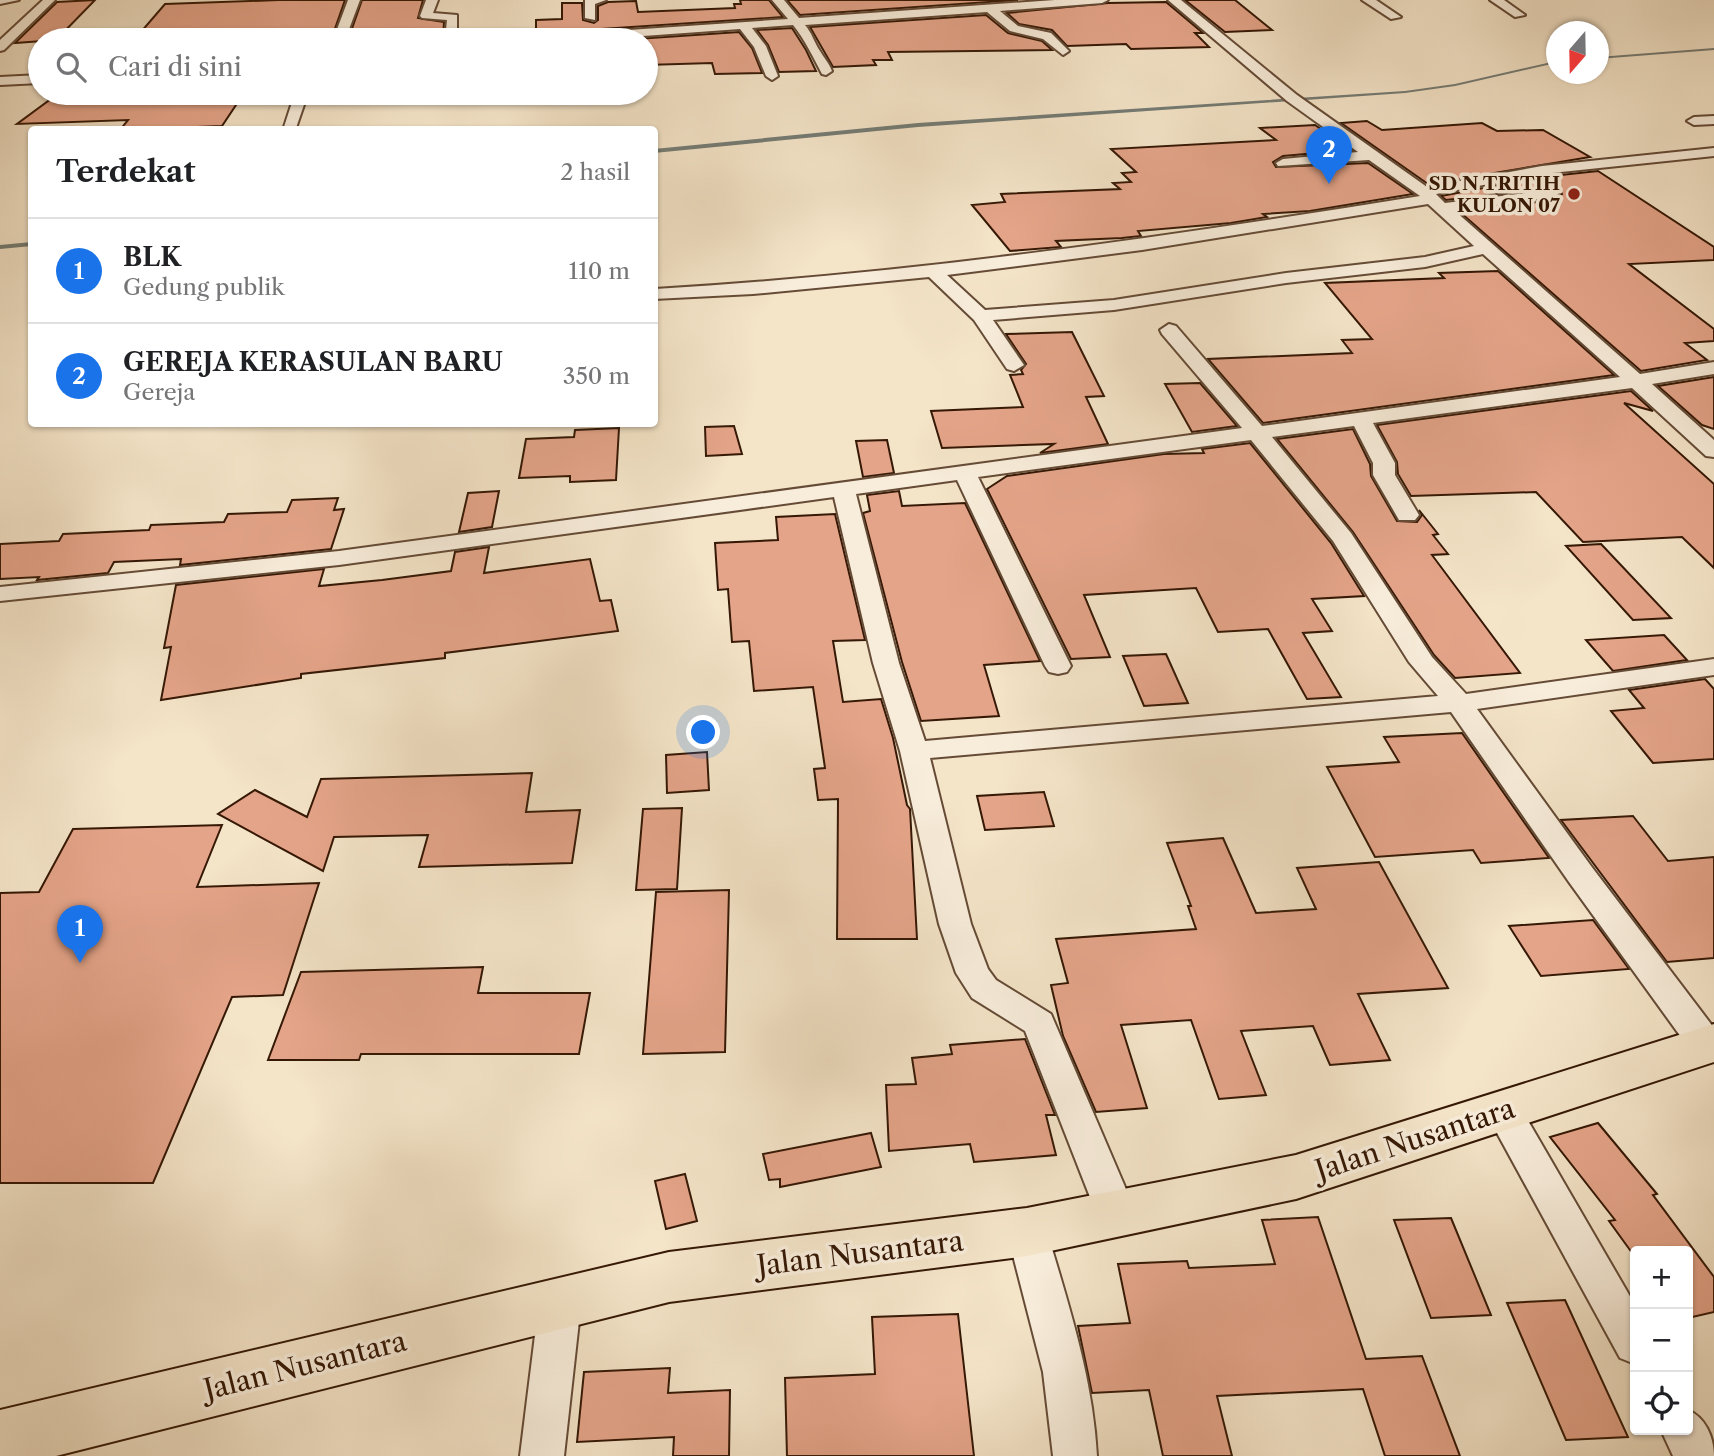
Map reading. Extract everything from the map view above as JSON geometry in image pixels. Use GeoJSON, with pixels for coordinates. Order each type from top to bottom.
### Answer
{"type":"FeatureCollection","features":[{"type":"Feature","properties":{"kind":"highway","name":"Jalan Nusantara"},"geometry":{"type":"LineString","coordinates":[[0,1440],[669,1277],[1027,1232],[1296,1177],[1711,1044]]}},
{"type":"Feature","properties":{"kind":"street"},"geometry":{"type":"LineString","coordinates":[[0,1],[13,0]]}},
{"type":"Feature","properties":{"kind":"street"},"geometry":{"type":"LineString","coordinates":[[0,47],[49,0]]}},
{"type":"Feature","properties":{"kind":"street"},"geometry":{"type":"LineString","coordinates":[[343,28],[354,0]]}},
{"type":"Feature","properties":{"kind":"street"},"geometry":{"type":"LineString","coordinates":[[432,0],[426,16],[453,17],[452,28]]}},
{"type":"Feature","properties":{"kind":"street"},"geometry":{"type":"LineString","coordinates":[[591,18],[589,2],[600,0]]}},
{"type":"Feature","properties":{"kind":"street"},"geometry":{"type":"LineString","coordinates":[[778,0],[798,21],[826,71]]}},
{"type":"Feature","properties":{"kind":"street"},"geometry":{"type":"LineString","coordinates":[[933,0],[940,12]]}},
{"type":"Feature","properties":{"kind":"street"},"geometry":{"type":"LineString","coordinates":[[658,31],[1101,0]]}},
{"type":"Feature","properties":{"kind":"street"},"geometry":{"type":"LineString","coordinates":[[1174,0],[1296,101],[1374,155],[1432,200],[1714,451]]}},
{"type":"Feature","properties":{"kind":"street"},"geometry":{"type":"LineString","coordinates":[[1368,0],[1395,18]]}},
{"type":"Feature","properties":{"kind":"street"},"geometry":{"type":"LineString","coordinates":[[1496,0],[1519,15]]}},
{"type":"Feature","properties":{"kind":"street"},"geometry":{"type":"LineString","coordinates":[[831,6],[841,19]]}},
{"type":"Feature","properties":{"kind":"street"},"geometry":{"type":"LineString","coordinates":[[989,8],[1014,29],[1047,36],[1063,51]]}},
{"type":"Feature","properties":{"kind":"street"},"geometry":{"type":"LineString","coordinates":[[743,25],[760,46],[772,76]]}},
{"type":"Feature","properties":{"kind":"street"},"geometry":{"type":"LineString","coordinates":[[0,81],[28,80]]}},
{"type":"Feature","properties":{"kind":"street"},"geometry":{"type":"LineString","coordinates":[[290,126],[297,105]]}},
{"type":"Feature","properties":{"kind":"street"},"geometry":{"type":"LineString","coordinates":[[1694,121],[1714,120]]}},
{"type":"Feature","properties":{"kind":"street"},"geometry":{"type":"LineString","coordinates":[[1432,200],[1542,170],[1706,153],[1714,162]]}},
{"type":"Feature","properties":{"kind":"street"},"geometry":{"type":"LineString","coordinates":[[1283,163],[1374,155]]}},
{"type":"Feature","properties":{"kind":"street"},"geometry":{"type":"LineString","coordinates":[[658,294],[767,289],[934,273],[1232,232],[1432,200],[1552,192]]}},
{"type":"Feature","properties":{"kind":"street"},"geometry":{"type":"LineString","coordinates":[[981,316],[1114,306],[1286,278],[1425,262],[1487,248]]}},
{"type":"Feature","properties":{"kind":"street"},"geometry":{"type":"LineString","coordinates":[[934,273],[981,316],[1014,365]]}},
{"type":"Feature","properties":{"kind":"street"},"geometry":{"type":"LineString","coordinates":[[1169,330],[1343,538],[1422,662],[1459,703],[1580,874],[1711,1044]]}},
{"type":"Feature","properties":{"kind":"street"},"geometry":{"type":"LineString","coordinates":[[0,594],[339,558],[844,491],[1714,368]]}},
{"type":"Feature","properties":{"kind":"street"},"geometry":{"type":"LineString","coordinates":[[1360,418],[1384,463],[1384,475],[1408,515]]}},
{"type":"Feature","properties":{"kind":"street"},"geometry":{"type":"LineString","coordinates":[[965,474],[1058,666]]}},
{"type":"Feature","properties":{"kind":"street"},"geometry":{"type":"LineString","coordinates":[[844,491],[886,663],[914,751],[955,924],[973,973],[984,989],[1038,1023],[1117,1215]]}},
{"type":"Feature","properties":{"kind":"street"},"geometry":{"type":"LineString","coordinates":[[914,751],[1459,703],[1714,667]]}},
{"type":"Feature","properties":{"kind":"street"},"geometry":{"type":"LineString","coordinates":[[1503,1111],[1630,1335]]}},
{"type":"Feature","properties":{"kind":"street"},"geometry":{"type":"LineString","coordinates":[[1027,1232],[1056,1340],[1075,1431],[1075,1456]]}},
{"type":"Feature","properties":{"kind":"street"},"geometry":{"type":"LineString","coordinates":[[542,1456],[560,1303]]}},
{"type":"Feature","properties":{"kind":"street"},"geometry":{"type":"LineString","coordinates":[[1686,1435],[1697,1456]]}},
{"type":"Feature","properties":{"kind":"building"},"geometry":{"type":"Polygon","coordinates":[[[95,0],[68,28],[30,28],[57,2],[95,0]]]}},
{"type":"Feature","properties":{"kind":"building"},"geometry":{"type":"Polygon","coordinates":[[[345,0],[335,28],[144,28],[165,4],[345,0]]]}},
{"type":"Feature","properties":{"kind":"building"},"geometry":{"type":"Polygon","coordinates":[[[362,0],[423,0],[418,18],[444,22],[444,28],[352,28],[362,0]]]}},
{"type":"Feature","properties":{"kind":"building"},"geometry":{"type":"Polygon","coordinates":[[[740,0],[769,0],[783,17],[617,28],[536,28],[536,20],[562,19],[562,3],[582,3],[583,20],[594,23],[598,20],[598,6],[608,2],[636,1],[638,12],[735,8],[734,4],[741,4],[740,0]]]}},
{"type":"Feature","properties":{"kind":"building"},"geometry":{"type":"Polygon","coordinates":[[[787,0],[1018,0],[800,15],[787,0]]]}},
{"type":"Feature","properties":{"kind":"building"},"geometry":{"type":"Polygon","coordinates":[[[1185,0],[1235,0],[1272,30],[1225,32],[1185,0]]]}},
{"type":"Feature","properties":{"kind":"building"},"geometry":{"type":"Polygon","coordinates":[[[1166,2],[1203,33],[1195,33],[1209,47],[1131,49],[1126,44],[1067,46],[1052,30],[1019,24],[1007,13],[1108,3],[1166,2]]]}},
{"type":"Feature","properties":{"kind":"building"},"geometry":{"type":"Polygon","coordinates":[[[986,15],[1008,33],[1042,41],[1052,50],[888,52],[892,60],[873,60],[876,65],[833,67],[810,27],[986,15]]]}},
{"type":"Feature","properties":{"kind":"building"},"geometry":{"type":"Polygon","coordinates":[[[792,28],[816,71],[779,72],[768,45],[757,30],[792,28]]]}},
{"type":"Feature","properties":{"kind":"building"},"geometry":{"type":"Polygon","coordinates":[[[28,30],[28,42],[15,43],[28,30]]]}},
{"type":"Feature","properties":{"kind":"building"},"geometry":{"type":"Polygon","coordinates":[[[739,32],[752,48],[762,73],[715,74],[712,63],[658,65],[658,37],[739,32]]]}},
{"type":"Feature","properties":{"kind":"building"},"geometry":{"type":"Polygon","coordinates":[[[43,105],[236,105],[222,126],[123,126],[128,120],[17,124],[43,105]]]}},
{"type":"Feature","properties":{"kind":"building"},"geometry":{"type":"Polygon","coordinates":[[[1367,121],[1382,130],[1482,123],[1497,131],[1543,130],[1590,157],[1428,184],[1341,123],[1367,121]]]}},
{"type":"Feature","properties":{"kind":"building"},"geometry":{"type":"Polygon","coordinates":[[[1315,125],[1351,150],[1283,156],[1273,162],[1276,167],[1368,163],[1413,194],[1310,211],[1263,214],[1267,217],[1231,223],[1138,231],[1141,236],[1056,241],[1061,247],[1010,251],[972,205],[1005,202],[1001,194],[1120,189],[1113,183],[1131,182],[1122,173],[1136,172],[1111,149],[1276,140],[1260,128],[1315,125]]]}},
{"type":"Feature","properties":{"kind":"building"},"geometry":{"type":"Polygon","coordinates":[[[1598,171],[1714,247],[1714,260],[1629,264],[1714,329],[1714,341],[1685,343],[1707,360],[1641,371],[1461,213],[1552,200],[1562,194],[1559,187],[1446,200],[1441,196],[1542,177],[1598,171]]]}},
{"type":"Feature","properties":{"kind":"building"},"geometry":{"type":"Polygon","coordinates":[[[1498,271],[1614,375],[1263,423],[1208,359],[1352,353],[1342,340],[1372,339],[1325,283],[1444,278],[1439,273],[1498,271]]]}},
{"type":"Feature","properties":{"kind":"building"},"geometry":{"type":"Polygon","coordinates":[[[1072,332],[1104,396],[1086,397],[1108,444],[1040,453],[1054,444],[942,448],[931,411],[1023,407],[1010,375],[1023,374],[1021,370],[1026,364],[1006,334],[1072,332]]]}},
{"type":"Feature","properties":{"kind":"building"},"geometry":{"type":"Polygon","coordinates":[[[1714,377],[1714,429],[1702,425],[1658,386],[1714,377]]]}},
{"type":"Feature","properties":{"kind":"building"},"geometry":{"type":"Polygon","coordinates":[[[1200,383],[1237,426],[1192,432],[1165,384],[1200,383]]]}},
{"type":"Feature","properties":{"kind":"building"},"geometry":{"type":"Polygon","coordinates":[[[1631,391],[1653,411],[1624,403],[1714,484],[1714,568],[1682,537],[1583,542],[1536,492],[1411,496],[1398,474],[1397,462],[1377,425],[1631,391]]]}},
{"type":"Feature","properties":{"kind":"building"},"geometry":{"type":"Polygon","coordinates":[[[734,426],[742,454],[706,456],[705,427],[734,426]]]}},
{"type":"Feature","properties":{"kind":"building"},"geometry":{"type":"Polygon","coordinates":[[[619,428],[616,480],[570,482],[570,476],[519,478],[526,439],[574,437],[575,430],[619,428]]]}},
{"type":"Feature","properties":{"kind":"building"},"geometry":{"type":"Polygon","coordinates":[[[1353,429],[1370,464],[1371,476],[1397,521],[1417,522],[1422,515],[1419,510],[1438,534],[1433,535],[1448,554],[1432,555],[1520,673],[1455,678],[1434,655],[1353,532],[1277,439],[1353,429]]]}},
{"type":"Feature","properties":{"kind":"building"},"geometry":{"type":"Polygon","coordinates":[[[887,440],[894,473],[863,477],[856,441],[887,440]]]}},
{"type":"Feature","properties":{"kind":"building"},"geometry":{"type":"Polygon","coordinates":[[[1250,443],[1331,543],[1364,596],[1312,599],[1332,631],[1303,633],[1341,697],[1307,699],[1268,629],[1218,632],[1196,588],[1084,595],[1110,657],[1071,659],[987,489],[1007,476],[1164,454],[1204,453],[1202,449],[1250,443]]]}},
{"type":"Feature","properties":{"kind":"building"},"geometry":{"type":"Polygon","coordinates":[[[499,491],[492,527],[459,532],[468,493],[499,491]]]}},
{"type":"Feature","properties":{"kind":"building"},"geometry":{"type":"Polygon","coordinates":[[[899,491],[902,506],[965,503],[1040,661],[984,665],[999,716],[921,721],[902,662],[863,513],[870,511],[867,495],[899,491]]]}},
{"type":"Feature","properties":{"kind":"building"},"geometry":{"type":"Polygon","coordinates":[[[338,498],[334,510],[344,509],[331,549],[180,565],[181,559],[114,562],[108,573],[37,580],[39,577],[0,579],[0,544],[59,541],[63,534],[149,530],[151,525],[224,522],[228,514],[287,512],[292,500],[338,498]]]}},
{"type":"Feature","properties":{"kind":"building"},"geometry":{"type":"Polygon","coordinates":[[[835,514],[865,640],[833,641],[843,702],[881,699],[910,809],[917,939],[837,939],[838,799],[818,800],[814,769],[825,768],[813,687],[754,691],[749,641],[732,642],[728,589],[718,590],[715,543],[778,540],[776,517],[835,514]]]}},
{"type":"Feature","properties":{"kind":"building"},"geometry":{"type":"Polygon","coordinates":[[[1601,544],[1671,618],[1633,620],[1566,546],[1601,544]]]}},
{"type":"Feature","properties":{"kind":"building"},"geometry":{"type":"Polygon","coordinates":[[[489,547],[484,573],[590,559],[600,601],[611,600],[618,631],[445,653],[445,658],[301,674],[301,678],[161,700],[171,647],[164,648],[176,585],[324,569],[319,586],[382,580],[451,571],[455,552],[489,547]]]}},
{"type":"Feature","properties":{"kind":"building"},"geometry":{"type":"Polygon","coordinates":[[[1664,635],[1687,660],[1613,671],[1586,640],[1664,635]]]}},
{"type":"Feature","properties":{"kind":"building"},"geometry":{"type":"Polygon","coordinates":[[[1166,654],[1188,703],[1144,706],[1123,656],[1166,654]]]}},
{"type":"Feature","properties":{"kind":"building"},"geometry":{"type":"Polygon","coordinates":[[[1705,679],[1714,689],[1714,759],[1653,763],[1611,711],[1644,708],[1629,690],[1705,679]]]}},
{"type":"Feature","properties":{"kind":"building"},"geometry":{"type":"Polygon","coordinates":[[[1462,733],[1549,858],[1481,863],[1473,850],[1375,857],[1327,767],[1399,762],[1384,737],[1462,733]]]}},
{"type":"Feature","properties":{"kind":"building"},"geometry":{"type":"Polygon","coordinates":[[[707,752],[709,790],[667,793],[666,755],[707,752]]]}},
{"type":"Feature","properties":{"kind":"building"},"geometry":{"type":"Polygon","coordinates":[[[532,773],[526,812],[580,810],[572,863],[419,867],[428,835],[334,837],[323,871],[218,814],[255,790],[307,817],[321,779],[532,773]]]}},
{"type":"Feature","properties":{"kind":"building"},"geometry":{"type":"Polygon","coordinates":[[[1044,792],[1054,826],[985,830],[977,796],[1044,792]]]}},
{"type":"Feature","properties":{"kind":"building"},"geometry":{"type":"Polygon","coordinates":[[[682,808],[677,889],[636,890],[643,809],[682,808]]]}},
{"type":"Feature","properties":{"kind":"building"},"geometry":{"type":"Polygon","coordinates":[[[1633,816],[1668,861],[1714,857],[1714,958],[1667,962],[1561,820],[1633,816]]]}},
{"type":"Feature","properties":{"kind":"building"},"geometry":{"type":"Polygon","coordinates":[[[222,825],[197,887],[319,883],[283,995],[232,997],[153,1183],[0,1183],[0,893],[39,892],[73,829],[222,825]]]}},
{"type":"Feature","properties":{"kind":"building"},"geometry":{"type":"Polygon","coordinates":[[[1223,838],[1256,913],[1316,909],[1297,868],[1379,862],[1448,988],[1358,994],[1390,1060],[1330,1065],[1313,1026],[1241,1031],[1266,1095],[1219,1099],[1191,1020],[1121,1025],[1147,1108],[1096,1112],[1063,1036],[1051,985],[1068,983],[1056,939],[1196,929],[1188,906],[1191,906],[1167,843],[1223,838]]]}},
{"type":"Feature","properties":{"kind":"building"},"geometry":{"type":"Polygon","coordinates":[[[729,890],[725,1052],[643,1054],[656,892],[729,890]]]}},
{"type":"Feature","properties":{"kind":"building"},"geometry":{"type":"Polygon","coordinates":[[[1593,920],[1629,969],[1541,976],[1509,926],[1593,920]]]}},
{"type":"Feature","properties":{"kind":"building"},"geometry":{"type":"Polygon","coordinates":[[[483,967],[478,993],[590,993],[579,1054],[361,1054],[359,1060],[268,1060],[301,972],[483,967]]]}},
{"type":"Feature","properties":{"kind":"building"},"geometry":{"type":"Polygon","coordinates":[[[1025,1039],[1055,1115],[1046,1115],[1056,1155],[974,1162],[970,1144],[889,1151],[886,1085],[916,1084],[912,1058],[952,1054],[950,1045],[1025,1039]]]}},
{"type":"Feature","properties":{"kind":"building"},"geometry":{"type":"Polygon","coordinates":[[[1598,1123],[1657,1194],[1653,1195],[1691,1246],[1630,1246],[1630,1250],[1609,1221],[1615,1220],[1550,1137],[1598,1123]]]}},
{"type":"Feature","properties":{"kind":"building"},"geometry":{"type":"Polygon","coordinates":[[[871,1133],[881,1167],[780,1187],[780,1179],[769,1180],[763,1154],[871,1133]]]}},
{"type":"Feature","properties":{"kind":"building"},"geometry":{"type":"Polygon","coordinates":[[[685,1174],[697,1221],[666,1229],[655,1181],[685,1174]]]}},
{"type":"Feature","properties":{"kind":"building"},"geometry":{"type":"Polygon","coordinates":[[[1318,1217],[1366,1359],[1422,1356],[1460,1456],[1385,1456],[1363,1389],[1217,1396],[1232,1456],[1163,1456],[1149,1390],[1092,1393],[1078,1326],[1130,1323],[1118,1264],[1187,1261],[1189,1268],[1275,1264],[1262,1220],[1318,1217]]]}},
{"type":"Feature","properties":{"kind":"building"},"geometry":{"type":"Polygon","coordinates":[[[1451,1218],[1491,1315],[1431,1318],[1394,1220],[1451,1218]]]}},
{"type":"Feature","properties":{"kind":"building"},"geometry":{"type":"Polygon","coordinates":[[[1693,1249],[1714,1277],[1714,1312],[1693,1317],[1693,1249]]]}},
{"type":"Feature","properties":{"kind":"building"},"geometry":{"type":"Polygon","coordinates":[[[1565,1300],[1628,1437],[1566,1440],[1507,1303],[1565,1300]]]}},
{"type":"Feature","properties":{"kind":"building"},"geometry":{"type":"Polygon","coordinates":[[[958,1314],[974,1456],[787,1456],[785,1378],[875,1374],[872,1317],[958,1314]]]}},
{"type":"Feature","properties":{"kind":"building"},"geometry":{"type":"Polygon","coordinates":[[[670,1368],[668,1393],[730,1390],[729,1456],[673,1456],[674,1437],[577,1442],[584,1372],[670,1368]]]}},
{"type":"Feature","properties":{"kind":"waterway"},"geometry":{"type":"LineString","coordinates":[[1609,57],[1714,49]]}},
{"type":"Feature","properties":{"kind":"waterway"},"geometry":{"type":"LineString","coordinates":[[658,151],[918,125],[1405,92],[1455,85],[1546,64]]}},
{"type":"Feature","properties":{"kind":"waterway"},"geometry":{"type":"LineString","coordinates":[[0,247],[28,244]]}},
{"type":"Feature","properties":{"kind":"place","name":"GEREJA KERASULAN BARU"},"geometry":{"type":"Point","coordinates":[1329,184]}},
{"type":"Feature","properties":{"kind":"place","name":"SD N TRITIH KULON 07"},"geometry":{"type":"Point","coordinates":[1574,194]}},
{"type":"Feature","properties":{"kind":"place","name":"BLK"},"geometry":{"type":"Point","coordinates":[80,963]}}]}
